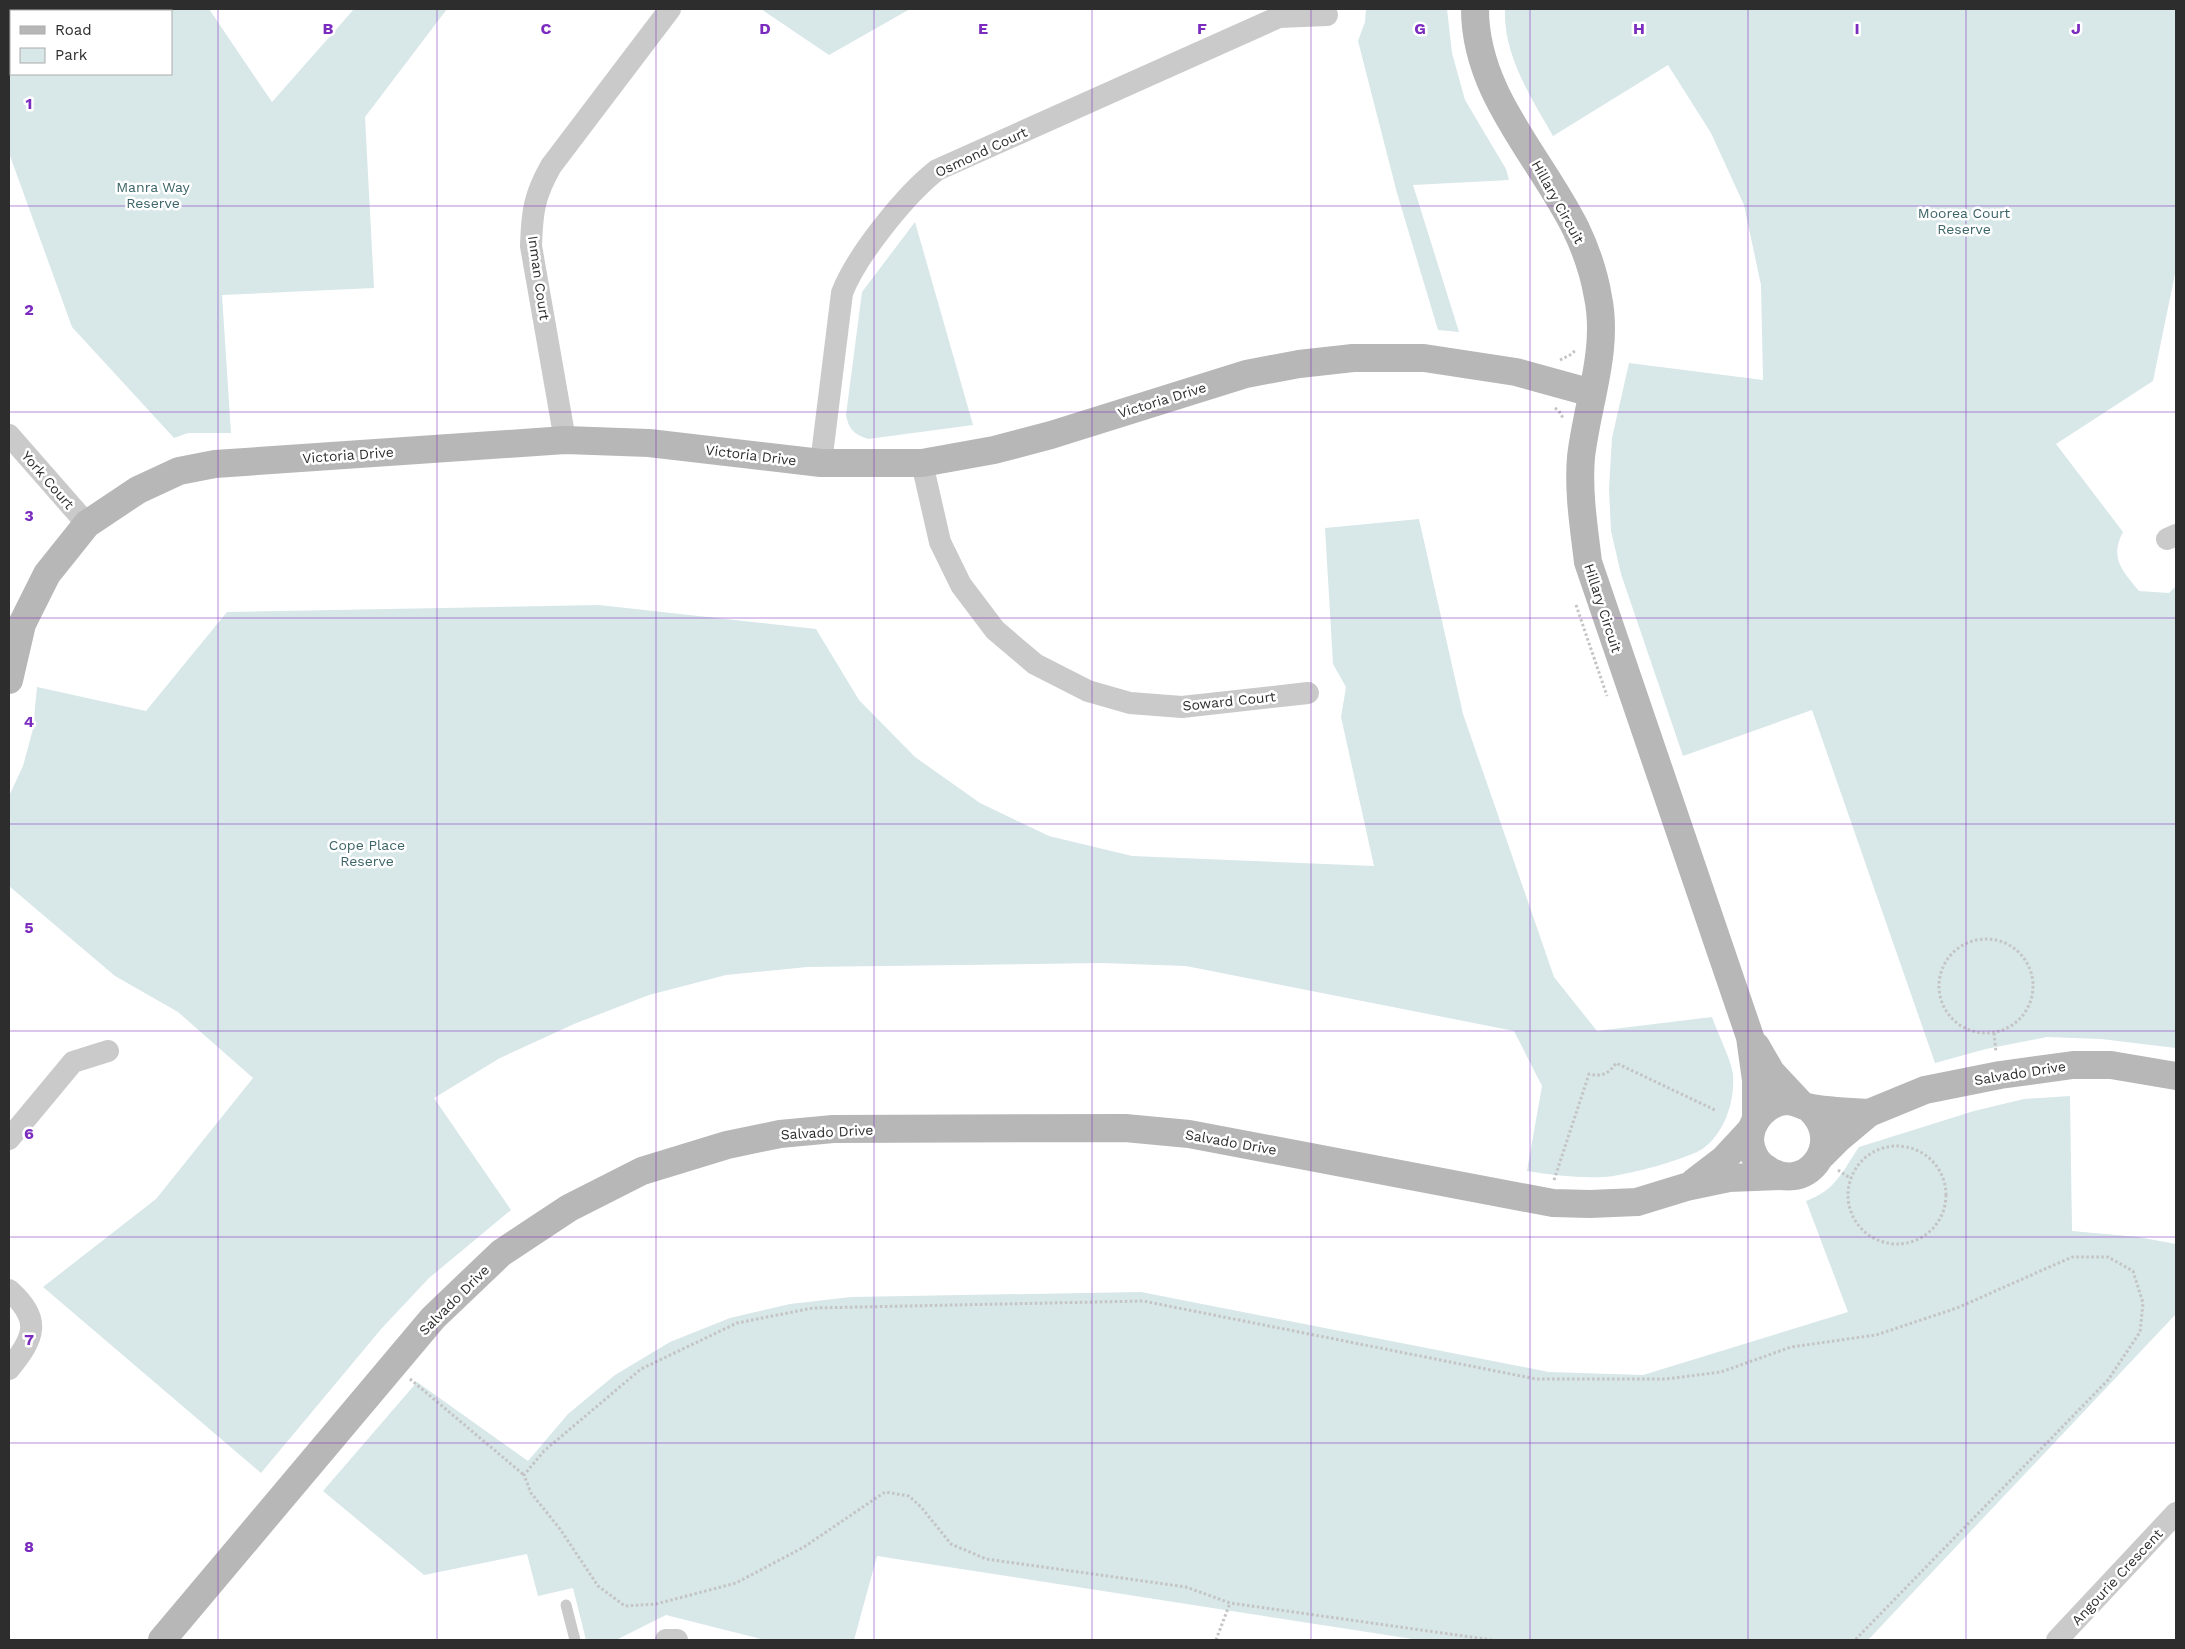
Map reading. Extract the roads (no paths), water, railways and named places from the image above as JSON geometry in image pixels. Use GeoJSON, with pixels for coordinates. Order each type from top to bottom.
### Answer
{"type":"FeatureCollection","features":[{"type":"Feature","properties":{"kind":"street","name":"Inman Court"},"geometry":{"type":"LineString","coordinates":[[565,440],[531,246],[532,215],[539,187],[551,166],[670,9]]}},
{"type":"Feature","properties":{"kind":"street","name":"Hillary Circuit"},"geometry":{"type":"LineString","coordinates":[[1474,9],[1475,30],[1486,70],[1502,107],[1576,229],[1590,263],[1599,298],[1602,332],[1581,458],[1581,505],[1588,562],[1750,1037],[1756,1080],[1754,1124]]}},
{"type":"Feature","properties":{"kind":"street","name":"Osmond Court"},"geometry":{"type":"LineString","coordinates":[[821,463],[842,293],[848,277],[862,256],[922,182],[937,170],[1279,18],[1327,15]]}},
{"type":"Feature","properties":{"kind":"street","name":"Victoria Drive"},"geometry":{"type":"LineString","coordinates":[[9,680],[22,624],[46,574],[87,524],[138,490],[179,472],[215,464],[565,440],[649,443],[821,463],[922,463],[994,450],[1246,374],[1299,364],[1353,358],[1424,358],[1516,372],[1592,393]]}},
{"type":"Feature","properties":{"kind":"street","name":"York Court"},"geometry":{"type":"LineString","coordinates":[[9,435],[87,524]]}},
{"type":"Feature","properties":{"kind":"street","name":"Soward Court"},"geometry":{"type":"LineString","coordinates":[[922,463],[940,542],[961,584],[995,630],[1035,664],[1088,691],[1130,703],[1182,707],[1308,693]]}},
{"type":"Feature","properties":{"kind":"street","name":"Hillary Circuit"},"geometry":{"type":"LineString","coordinates":[[1750,1037],[1771,1072],[1805,1105]]}},
{"type":"Feature","properties":{"kind":"street"},"geometry":{"type":"LineString","coordinates":[[9,1139],[73,1062],[108,1051]]}},
{"type":"Feature","properties":{"kind":"street","name":"Salvado Drive"},"geometry":{"type":"LineString","coordinates":[[162,1640],[433,1318],[501,1253],[568,1208],[642,1171],[727,1145],[780,1134],[833,1129],[1124,1128],[1189,1134],[1553,1203],[1637,1202],[1686,1187],[1729,1178],[1795,1176],[1807,1172],[1816,1164],[1829,1162],[1838,1139],[1869,1113],[1925,1090],[2000,1075],[2073,1065],[2112,1066],[2176,1076]]}},
{"type":"Feature","properties":{"kind":"street","name":"Salvado Drive"},"geometry":{"type":"LineString","coordinates":[[1686,1187],[1724,1160],[1764,1109],[1775,1103],[1788,1101],[1869,1113]]}},
{"type":"Feature","properties":{"kind":"street"},"geometry":{"type":"LineString","coordinates":[[1805,1105],[1817,1115],[1825,1134],[1829,1162]]}},
{"type":"Feature","properties":{"kind":"street"},"geometry":{"type":"LineString","coordinates":[[1754,1124],[1750,1143],[1754,1155],[1761,1165],[1771,1173],[1782,1176]]}},
{"type":"Feature","properties":{"kind":"street"},"geometry":{"type":"LineString","coordinates":[[9,1290],[23,1303],[30,1315],[31,1336],[23,1353],[9,1369]]}},
{"type":"Feature","properties":{"kind":"street","name":"Angourie Crescent"},"geometry":{"type":"LineString","coordinates":[[2057,1640],[2176,1513]]}},
{"type":"Feature","properties":{"kind":"street"},"geometry":{"type":"LineString","coordinates":[[666,1640],[677,1640]]}},
{"type":"Feature","properties":{"kind":"lane"},"geometry":{"type":"LineString","coordinates":[[566,1605],[574,1640]]}},
{"type":"Feature","properties":{"kind":"park label","name":"Manra Way Reserve"},"geometry":{"type":"Point","coordinates":[153,196]}},
{"type":"Feature","properties":{"kind":"park label","name":"Moorea Court Reserve"},"geometry":{"type":"Point","coordinates":[1964,222]}},
{"type":"Feature","properties":{"kind":"park label","name":"Cope Place Reserve"},"geometry":{"type":"Point","coordinates":[367,854]}}]}
